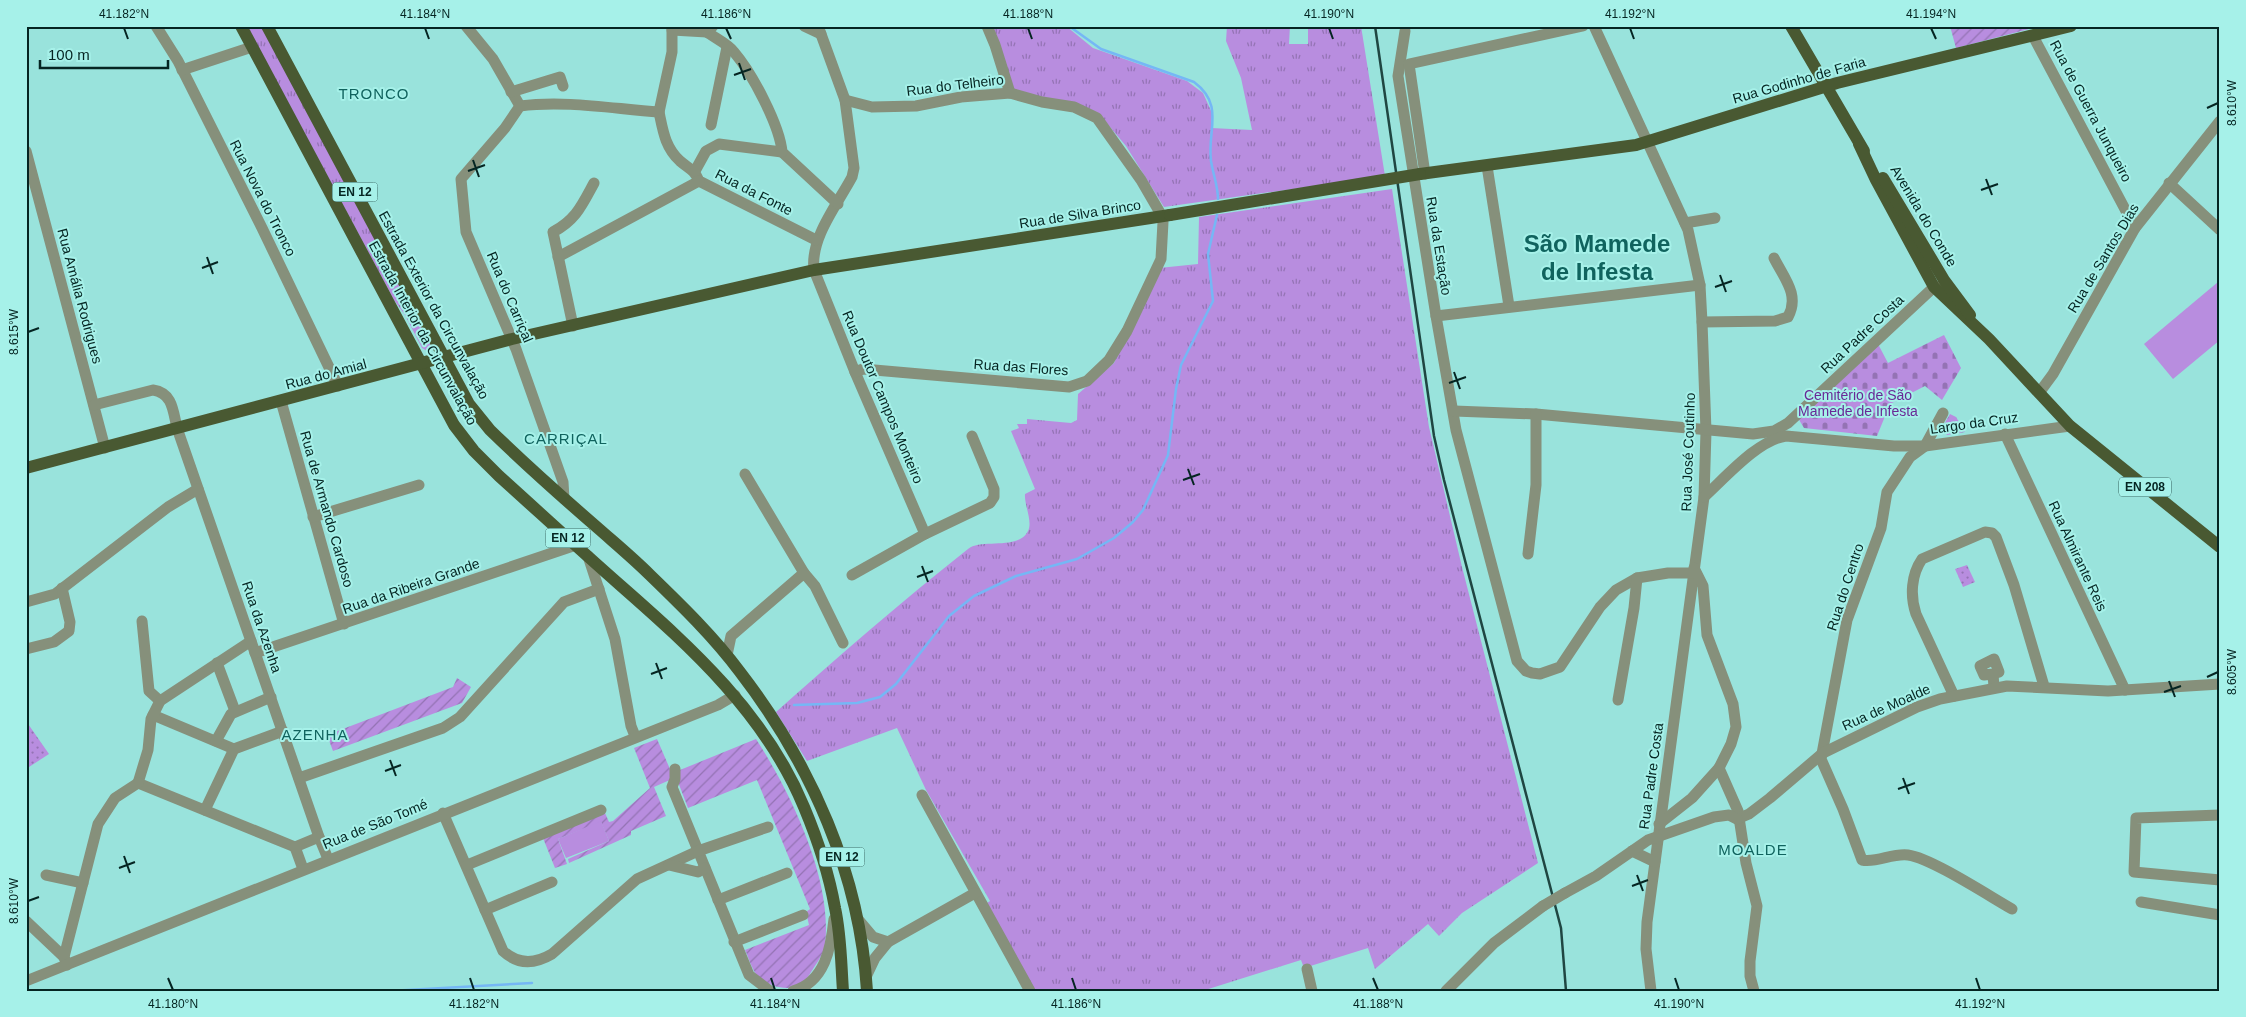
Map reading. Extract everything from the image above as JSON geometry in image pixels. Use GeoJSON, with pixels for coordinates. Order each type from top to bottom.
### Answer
{"type":"FeatureCollection","features":[{"type":"Feature","properties":{"kind":"main road","name":"Estrada Interior da Circunvalação"},"geometry":{"type":"LineString","coordinates":[[241,26],[454,425],[474,451],[688,645],[735,695],[785,768],[804,807],[835,908],[843,991]]}},
{"type":"Feature","properties":{"kind":"main road","name":"Estrada Exterior da Circunvalação"},"geometry":{"type":"LineString","coordinates":[[267,26],[469,404],[490,430],[649,574],[711,638],[740,672],[784,734],[822,809],[839,850],[857,918],[867,991]]}},
{"type":"Feature","properties":{"kind":"main road","name":"Avenida do Conde"},"geometry":{"type":"LineString","coordinates":[[1791,26],[1860,144],[1882,176],[1944,280],[1963,303],[1978,328]]}},
{"type":"Feature","properties":{"kind":"main road","name":"Rua Godinho de Faria"},"geometry":{"type":"LineString","coordinates":[[1535,160],[1636,146],[1827,86],[2071,26]]}},
{"type":"Feature","properties":{"kind":"main road","name":"Avenida do Conde"},"geometry":{"type":"LineString","coordinates":[[1860,144],[1875,180],[1934,287],[1978,328],[2070,426]]}},
{"type":"Feature","properties":{"kind":"main road","name":"Rua de Silva Brinco"},"geometry":{"type":"LineString","coordinates":[[633,312],[814,270],[1423,174],[1535,160]]}},
{"type":"Feature","properties":{"kind":"main road","name":"Rua do Amial"},"geometry":{"type":"LineString","coordinates":[[26,468],[512,339],[633,312]]}},
{"type":"Feature","properties":{"kind":"main road","name":"EN 208"},"geometry":{"type":"LineString","coordinates":[[2070,426],[2217,542]]}},
{"type":"Feature","properties":{"kind":"main road"},"geometry":{"type":"LineString","coordinates":[[735,695],[740,686],[740,672]]}},
{"type":"Feature","properties":{"kind":"main road","name":"EN 12"},"geometry":{"type":"LineString","coordinates":[[735,695],[751,698],[775,733],[784,734]]}},
{"type":"Feature","properties":{"kind":"street","name":"Rua Nova do Tronco"},"geometry":{"type":"LineString","coordinates":[[156,26],[182,70],[338,386]]}},
{"type":"Feature","properties":{"kind":"street"},"geometry":{"type":"LineString","coordinates":[[466,26],[492,59],[520,106],[541,103],[659,112],[672,52],[672,28],[710,29],[727,47],[734,51],[772,117],[781,138],[782,152]]}},
{"type":"Feature","properties":{"kind":"street"},"geometry":{"type":"LineString","coordinates":[[804,26],[820,30],[845,100],[854,168],[852,177],[838,204],[816,240],[813,262],[814,270]]}},
{"type":"Feature","properties":{"kind":"street"},"geometry":{"type":"LineString","coordinates":[[987,26],[1010,93]]}},
{"type":"Feature","properties":{"kind":"street"},"geometry":{"type":"LineString","coordinates":[[1408,64],[1583,26]]}},
{"type":"Feature","properties":{"kind":"street","name":"Rua José Coutinho"},"geometry":{"type":"LineString","coordinates":[[1594,26],[1685,223],[1700,285],[1706,431],[1704,497],[1693,570]]}},
{"type":"Feature","properties":{"kind":"street","name":"Rua da Estação"},"geometry":{"type":"LineString","coordinates":[[1404,29],[1423,174]]}},
{"type":"Feature","properties":{"kind":"street","name":"Rua da Estação"},"geometry":{"type":"LineString","coordinates":[[1404,29],[1398,76],[1416,202],[1456,430],[1517,661],[1526,671],[1532,673],[1540,674],[1560,667],[1600,607],[1616,590],[1637,578]]}},
{"type":"Feature","properties":{"kind":"street","name":"Rua de Guerra Junqueiro"},"geometry":{"type":"LineString","coordinates":[[2033,36],[2135,228]]}},
{"type":"Feature","properties":{"kind":"street"},"geometry":{"type":"LineString","coordinates":[[182,70],[252,47]]}},
{"type":"Feature","properties":{"kind":"street"},"geometry":{"type":"LineString","coordinates":[[711,125],[727,47]]}},
{"type":"Feature","properties":{"kind":"street","name":"Rua da Estação"},"geometry":{"type":"LineString","coordinates":[[1400,85],[1408,64]]}},
{"type":"Feature","properties":{"kind":"street"},"geometry":{"type":"LineString","coordinates":[[511,92],[560,77],[563,86]]}},
{"type":"Feature","properties":{"kind":"street","name":"Rua do Telheiro"},"geometry":{"type":"LineString","coordinates":[[845,100],[872,107],[908,106],[993,93],[1010,93],[1042,102],[1074,107],[1097,118],[1166,216]]}},
{"type":"Feature","properties":{"kind":"street","name":"Rua do Carriçal"},"geometry":{"type":"LineString","coordinates":[[520,106],[511,120],[460,179],[466,232],[512,339],[563,482],[564,498]]}},
{"type":"Feature","properties":{"kind":"street","name":"Rua da Fonte"},"geometry":{"type":"LineString","coordinates":[[659,112],[664,137],[669,149],[678,160],[697,176],[816,240]]}},
{"type":"Feature","properties":{"kind":"street","name":"Rua de Santos Dias"},"geometry":{"type":"LineString","coordinates":[[2039,393],[2053,374],[2135,228],[2220,122]]}},
{"type":"Feature","properties":{"kind":"street"},"geometry":{"type":"LineString","coordinates":[[558,257],[697,176],[706,151],[719,144],[782,152],[838,204]]}},
{"type":"Feature","properties":{"kind":"street","name":"Rua Amália Rodrigues"},"geometry":{"type":"LineString","coordinates":[[26,151],[105,448]]}},
{"type":"Feature","properties":{"kind":"street"},"geometry":{"type":"LineString","coordinates":[[1488,166],[1509,306]]}},
{"type":"Feature","properties":{"kind":"street"},"geometry":{"type":"LineString","coordinates":[[572,326],[553,232],[567,225],[580,208],[594,183]]}},
{"type":"Feature","properties":{"kind":"street"},"geometry":{"type":"LineString","coordinates":[[2170,183],[2220,230]]}},
{"type":"Feature","properties":{"kind":"street","name":"Rua das Flores"},"geometry":{"type":"LineString","coordinates":[[855,372],[863,369],[1069,387],[1087,381],[1109,360],[1120,345],[1151,282],[1161,259],[1163,222],[1166,216]]}},
{"type":"Feature","properties":{"kind":"street"},"geometry":{"type":"LineString","coordinates":[[1685,223],[1715,218]]}},
{"type":"Feature","properties":{"kind":"street"},"geometry":{"type":"LineString","coordinates":[[1702,322],[1775,321],[1788,317],[1794,302],[1792,292],[1774,258]]}},
{"type":"Feature","properties":{"kind":"street","name":"Rua Doutor Campos Monteiro"},"geometry":{"type":"LineString","coordinates":[[814,270],[855,372],[925,534]]}},
{"type":"Feature","properties":{"kind":"street"},"geometry":{"type":"LineString","coordinates":[[1436,316],[1700,285]]}},
{"type":"Feature","properties":{"kind":"street","name":"Avenida do Conde"},"geometry":{"type":"LineString","coordinates":[[1934,287],[1942,286],[1963,303]]}},
{"type":"Feature","properties":{"kind":"street","name":"Rua Padre Costa"},"geometry":{"type":"LineString","coordinates":[[1704,497],[1788,423],[1934,287]]}},
{"type":"Feature","properties":{"kind":"street","name":"Rua da Azenha"},"geometry":{"type":"LineString","coordinates":[[94,406],[153,390],[162,391],[170,400],[177,428],[328,859]]}},
{"type":"Feature","properties":{"kind":"street","name":"Rua de Armando Cardoso"},"geometry":{"type":"LineString","coordinates":[[281,401],[344,624]]}},
{"type":"Feature","properties":{"kind":"street"},"geometry":{"type":"LineString","coordinates":[[1454,411],[1536,414],[1706,431],[1775,434],[1894,446],[1926,446]]}},
{"type":"Feature","properties":{"kind":"street","name":"Largo da Cruz"},"geometry":{"type":"LineString","coordinates":[[1926,446],[1943,413]]}},
{"type":"Feature","properties":{"kind":"street","name":"Largo da Cruz"},"geometry":{"type":"LineString","coordinates":[[2034,429],[2058,413]]}},
{"type":"Feature","properties":{"kind":"street"},"geometry":{"type":"LineString","coordinates":[[1528,554],[1536,485],[1536,414]]}},
{"type":"Feature","properties":{"kind":"street"},"geometry":{"type":"LineString","coordinates":[[1788,423],[1793,437]]}},
{"type":"Feature","properties":{"kind":"street","name":"Largo da Cruz"},"geometry":{"type":"LineString","coordinates":[[1926,446],[2034,429],[2070,426]]}},
{"type":"Feature","properties":{"kind":"street"},"geometry":{"type":"LineString","coordinates":[[1753,434],[1758,441],[1758,449]]}},
{"type":"Feature","properties":{"kind":"street","name":"Rua Almirante Reis"},"geometry":{"type":"LineString","coordinates":[[2005,434],[2125,690]]}},
{"type":"Feature","properties":{"kind":"street"},"geometry":{"type":"LineString","coordinates":[[852,575],[925,534],[990,503],[994,497],[994,489],[972,436]]}},
{"type":"Feature","properties":{"kind":"street","name":"Rua do Centro"},"geometry":{"type":"LineString","coordinates":[[1822,753],[1847,620],[1881,528],[1887,492],[1910,457],[1926,446]]}},
{"type":"Feature","properties":{"kind":"street"},"geometry":{"type":"LineString","coordinates":[[746,474],[804,573],[815,586],[843,643]]}},
{"type":"Feature","properties":{"kind":"street"},"geometry":{"type":"LineString","coordinates":[[313,517],[419,485]]}},
{"type":"Feature","properties":{"kind":"street"},"geometry":{"type":"LineString","coordinates":[[26,602],[54,594],[168,508],[198,489]]}},
{"type":"Feature","properties":{"kind":"street"},"geometry":{"type":"LineString","coordinates":[[1954,696],[1914,609],[1912,596],[1913,578],[1916,567],[1922,559],[1985,532],[1992,533],[1996,537],[2014,584],[2044,686]]}},
{"type":"Feature","properties":{"kind":"street","name":"Rua da Ribeira Grande"},"geometry":{"type":"LineString","coordinates":[[138,782],[148,750],[153,715],[160,701],[217,663],[254,647],[344,624],[576,545]]}},
{"type":"Feature","properties":{"kind":"street"},"geometry":{"type":"LineString","coordinates":[[588,556],[615,640],[635,736]]}},
{"type":"Feature","properties":{"kind":"street"},"geometry":{"type":"LineString","coordinates":[[1618,700],[1634,608],[1637,578],[1693,570],[1703,586],[1707,635],[1733,704],[1736,727],[1731,744],[1719,768],[1692,798],[1659,824]]}},
{"type":"Feature","properties":{"kind":"street","name":"Rua Padre Costa"},"geometry":{"type":"LineString","coordinates":[[1652,991],[1646,949],[1659,824],[1693,570]]}},
{"type":"Feature","properties":{"kind":"street"},"geometry":{"type":"LineString","coordinates":[[711,638],[731,636],[804,573]]}},
{"type":"Feature","properties":{"kind":"street"},"geometry":{"type":"LineString","coordinates":[[26,649],[54,642],[69,632],[70,622],[62,588]]}},
{"type":"Feature","properties":{"kind":"street"},"geometry":{"type":"LineString","coordinates":[[299,778],[443,728],[460,717],[564,602],[599,589]]}},
{"type":"Feature","properties":{"kind":"street"},"geometry":{"type":"LineString","coordinates":[[142,621],[149,691],[160,701]]}},
{"type":"Feature","properties":{"kind":"street"},"geometry":{"type":"LineString","coordinates":[[727,655],[731,636]]}},
{"type":"Feature","properties":{"kind":"street"},"geometry":{"type":"LineString","coordinates":[[217,663],[235,711]]}},
{"type":"Feature","properties":{"kind":"street"},"geometry":{"type":"LineString","coordinates":[[1993,674],[1994,687]]}},
{"type":"Feature","properties":{"kind":"street","name":"Rua de Moalde"},"geometry":{"type":"LineString","coordinates":[[1737,819],[1748,814],[1770,798],[1822,753],[1917,707],[1954,696],[1994,687],[2044,686],[2108,691],[2220,684]]}},
{"type":"Feature","properties":{"kind":"street","name":"Rua de São Tomé"},"geometry":{"type":"LineString","coordinates":[[26,981],[65,961],[303,869],[718,704],[735,695]]}},
{"type":"Feature","properties":{"kind":"street"},"geometry":{"type":"LineString","coordinates":[[216,741],[227,719],[235,711],[271,697]]}},
{"type":"Feature","properties":{"kind":"street"},"geometry":{"type":"LineString","coordinates":[[153,715],[234,749],[283,731]]}},
{"type":"Feature","properties":{"kind":"street"},"geometry":{"type":"LineString","coordinates":[[205,810],[234,749]]}},
{"type":"Feature","properties":{"kind":"street"},"geometry":{"type":"LineString","coordinates":[[1822,753],[1820,759],[1843,808],[1862,860],[1870,862],[1907,855],[1930,863],[2012,909]]}},
{"type":"Feature","properties":{"kind":"street"},"geometry":{"type":"LineString","coordinates":[[1719,768],[1734,802],[1757,906],[1750,961],[1750,976],[1754,991]]}},
{"type":"Feature","properties":{"kind":"street"},"geometry":{"type":"LineString","coordinates":[[674,769],[675,778],[672,787],[698,851],[699,869],[712,886],[749,975],[757,983],[770,991]]}},
{"type":"Feature","properties":{"kind":"street"},"geometry":{"type":"LineString","coordinates":[[65,961],[98,824],[115,798],[138,782],[257,833],[295,847],[319,837]]}},
{"type":"Feature","properties":{"kind":"street"},"geometry":{"type":"LineString","coordinates":[[922,795],[1030,991]]}},
{"type":"Feature","properties":{"kind":"street"},"geometry":{"type":"LineString","coordinates":[[466,865],[601,810]]}},
{"type":"Feature","properties":{"kind":"street"},"geometry":{"type":"LineString","coordinates":[[443,813],[498,942],[509,957],[530,962],[541,960],[552,954],[631,883],[698,851],[768,827]]}},
{"type":"Feature","properties":{"kind":"street"},"geometry":{"type":"LineString","coordinates":[[1446,991],[1494,943],[1543,906],[1596,876],[1648,840],[1714,817],[1729,815],[1737,819]]}},
{"type":"Feature","properties":{"kind":"street"},"geometry":{"type":"LineString","coordinates":[[2220,815],[2136,818],[2134,872],[2220,880]]}},
{"type":"Feature","properties":{"kind":"street"},"geometry":{"type":"LineString","coordinates":[[295,847],[303,869]]}},
{"type":"Feature","properties":{"kind":"street"},"geometry":{"type":"LineString","coordinates":[[1632,851],[1655,862]]}},
{"type":"Feature","properties":{"kind":"street"},"geometry":{"type":"LineString","coordinates":[[669,865],[699,869]]}},
{"type":"Feature","properties":{"kind":"street"},"geometry":{"type":"LineString","coordinates":[[718,900],[787,873]]}},
{"type":"Feature","properties":{"kind":"street"},"geometry":{"type":"LineString","coordinates":[[46,875],[83,883]]}},
{"type":"Feature","properties":{"kind":"street"},"geometry":{"type":"LineString","coordinates":[[485,910],[552,882]]}},
{"type":"Feature","properties":{"kind":"street"},"geometry":{"type":"LineString","coordinates":[[866,977],[875,958],[888,942],[975,893]]}},
{"type":"Feature","properties":{"kind":"street"},"geometry":{"type":"LineString","coordinates":[[2141,902],[2220,914]]}},
{"type":"Feature","properties":{"kind":"street"},"geometry":{"type":"LineString","coordinates":[[793,991],[811,981],[825,963],[832,937],[835,908]]}},
{"type":"Feature","properties":{"kind":"street"},"geometry":{"type":"LineString","coordinates":[[734,942],[803,915]]}},
{"type":"Feature","properties":{"kind":"street"},"geometry":{"type":"LineString","coordinates":[[857,918],[873,937],[888,942]]}},
{"type":"Feature","properties":{"kind":"street"},"geometry":{"type":"LineString","coordinates":[[26,921],[65,961]]}},
{"type":"Feature","properties":{"kind":"street"},"geometry":{"type":"LineString","coordinates":[[1307,968],[1312,991]]}},
{"type":"Feature","properties":{"kind":"green space"},"geometry":{"type":"Polygon","coordinates":[[[247,26],[263,26],[431,346],[429,352],[422,348],[405,315],[394,300],[247,26]]]}},
{"type":"Feature","properties":{"kind":"green space"},"geometry":{"type":"Polygon","coordinates":[[[989,26],[1066,26],[1093,48],[1187,81],[1203,93],[1212,113],[1211,128],[1252,130],[1241,78],[1226,41],[1227,26],[1290,26],[1289,44],[1308,44],[1308,26],[1361,26],[1385,176],[1164,207],[1126,146],[1099,114],[1012,90],[989,26]]]}},
{"type":"Feature","properties":{"kind":"green space"},"geometry":{"type":"Polygon","coordinates":[[[1950,26],[2037,26],[2037,27],[1956,48],[1950,26]]]}},
{"type":"Feature","properties":{"kind":"green space"},"geometry":{"type":"Polygon","coordinates":[[[1392,189],[1429,427],[1462,567],[1538,863],[1462,913],[1439,936],[1428,924],[1375,969],[1368,948],[1304,968],[1301,960],[1202,991],[1034,991],[987,903],[990,901],[926,790],[897,728],[807,761],[776,712],[871,629],[968,549],[982,544],[1008,543],[1023,537],[1028,531],[1030,523],[1025,494],[1035,489],[1011,431],[1019,428],[1017,424],[1027,424],[1027,419],[1071,423],[1077,420],[1078,394],[1114,363],[1159,268],[1198,264],[1199,217],[1392,189]]]}},
{"type":"Feature","properties":{"kind":"green space"},"geometry":{"type":"Polygon","coordinates":[[[2218,282],[2220,284],[2220,340],[2173,379],[2144,344],[2218,282]]]}},
{"type":"Feature","properties":{"kind":"green space","name":"Cemitério de São Mamede de Infesta"},"geometry":{"type":"Polygon","coordinates":[[[1944,335],[1961,368],[1942,400],[1925,386],[1890,404],[1877,436],[1804,428],[1798,418],[1878,344],[1888,363],[1944,335]]]}},
{"type":"Feature","properties":{"kind":"green space"},"geometry":{"type":"Polygon","coordinates":[[[1950,414],[1956,417],[1965,432],[1947,435],[1942,428],[1950,414]]]}},
{"type":"Feature","properties":{"kind":"green space"},"geometry":{"type":"Polygon","coordinates":[[[1967,565],[1975,582],[1963,587],[1955,569],[1967,565]]]}},
{"type":"Feature","properties":{"kind":"green space"},"geometry":{"type":"Polygon","coordinates":[[[457,678],[471,687],[462,703],[333,751],[327,735],[453,687],[457,678]]]}},
{"type":"Feature","properties":{"kind":"green space"},"geometry":{"type":"Polygon","coordinates":[[[26,721],[49,754],[29,767],[26,763],[26,721]]]}},
{"type":"Feature","properties":{"kind":"green space"},"geometry":{"type":"Polygon","coordinates":[[[657,739],[673,776],[672,779],[654,787],[666,816],[631,831],[631,835],[569,863],[568,859],[609,841],[601,822],[558,839],[567,864],[555,868],[543,838],[605,813],[609,822],[613,821],[650,788],[634,748],[657,739]]]}},
{"type":"Feature","properties":{"kind":"green space"},"geometry":{"type":"Polygon","coordinates":[[[756,739],[783,785],[807,838],[823,893],[826,920],[825,945],[820,958],[807,979],[800,985],[792,988],[773,986],[762,980],[754,971],[745,950],[809,925],[806,912],[810,909],[757,780],[688,808],[678,782],[680,770],[756,739]]]}},
{"type":"Feature","properties":{"kind":"green space"},"geometry":{"type":"Polygon","coordinates":[[[601,821],[609,841],[566,858],[558,839],[601,821]]]}},
{"type":"Feature","properties":{"kind":"waterway"},"geometry":{"type":"LineString","coordinates":[[1069,26],[1101,49],[1194,82],[1203,91],[1212,109],[1210,150],[1218,199]]}},
{"type":"Feature","properties":{"kind":"waterway"},"geometry":{"type":"LineString","coordinates":[[794,705],[857,703],[880,697],[896,684],[949,616],[974,596],[1016,576],[1077,559],[1114,538],[1133,522],[1143,510],[1168,455],[1176,389],[1181,365],[1213,301],[1208,254],[1217,215]]}},
{"type":"Feature","properties":{"kind":"waterway"},"geometry":{"type":"LineString","coordinates":[[389,991],[532,983]]}},
{"type":"Feature","properties":{"kind":"railway"},"geometry":{"type":"LineString","coordinates":[[1375,26],[1434,436],[1561,928],[1566,991]]}},
{"type":"Feature","properties":{"kind":"district","name":"TRONCO"},"geometry":{"type":"Point","coordinates":[374,93]}},
{"type":"Feature","properties":{"kind":"district","name":"São Mamede de Infesta"},"geometry":{"type":"Point","coordinates":[1597,257]}},
{"type":"Feature","properties":{"kind":"district","name":"CARRIÇAL"},"geometry":{"type":"Point","coordinates":[566,438]}},
{"type":"Feature","properties":{"kind":"district","name":"AZENHA"},"geometry":{"type":"Point","coordinates":[315,734]}},
{"type":"Feature","properties":{"kind":"district","name":"MOALDE"},"geometry":{"type":"Point","coordinates":[1753,849]}}]}
